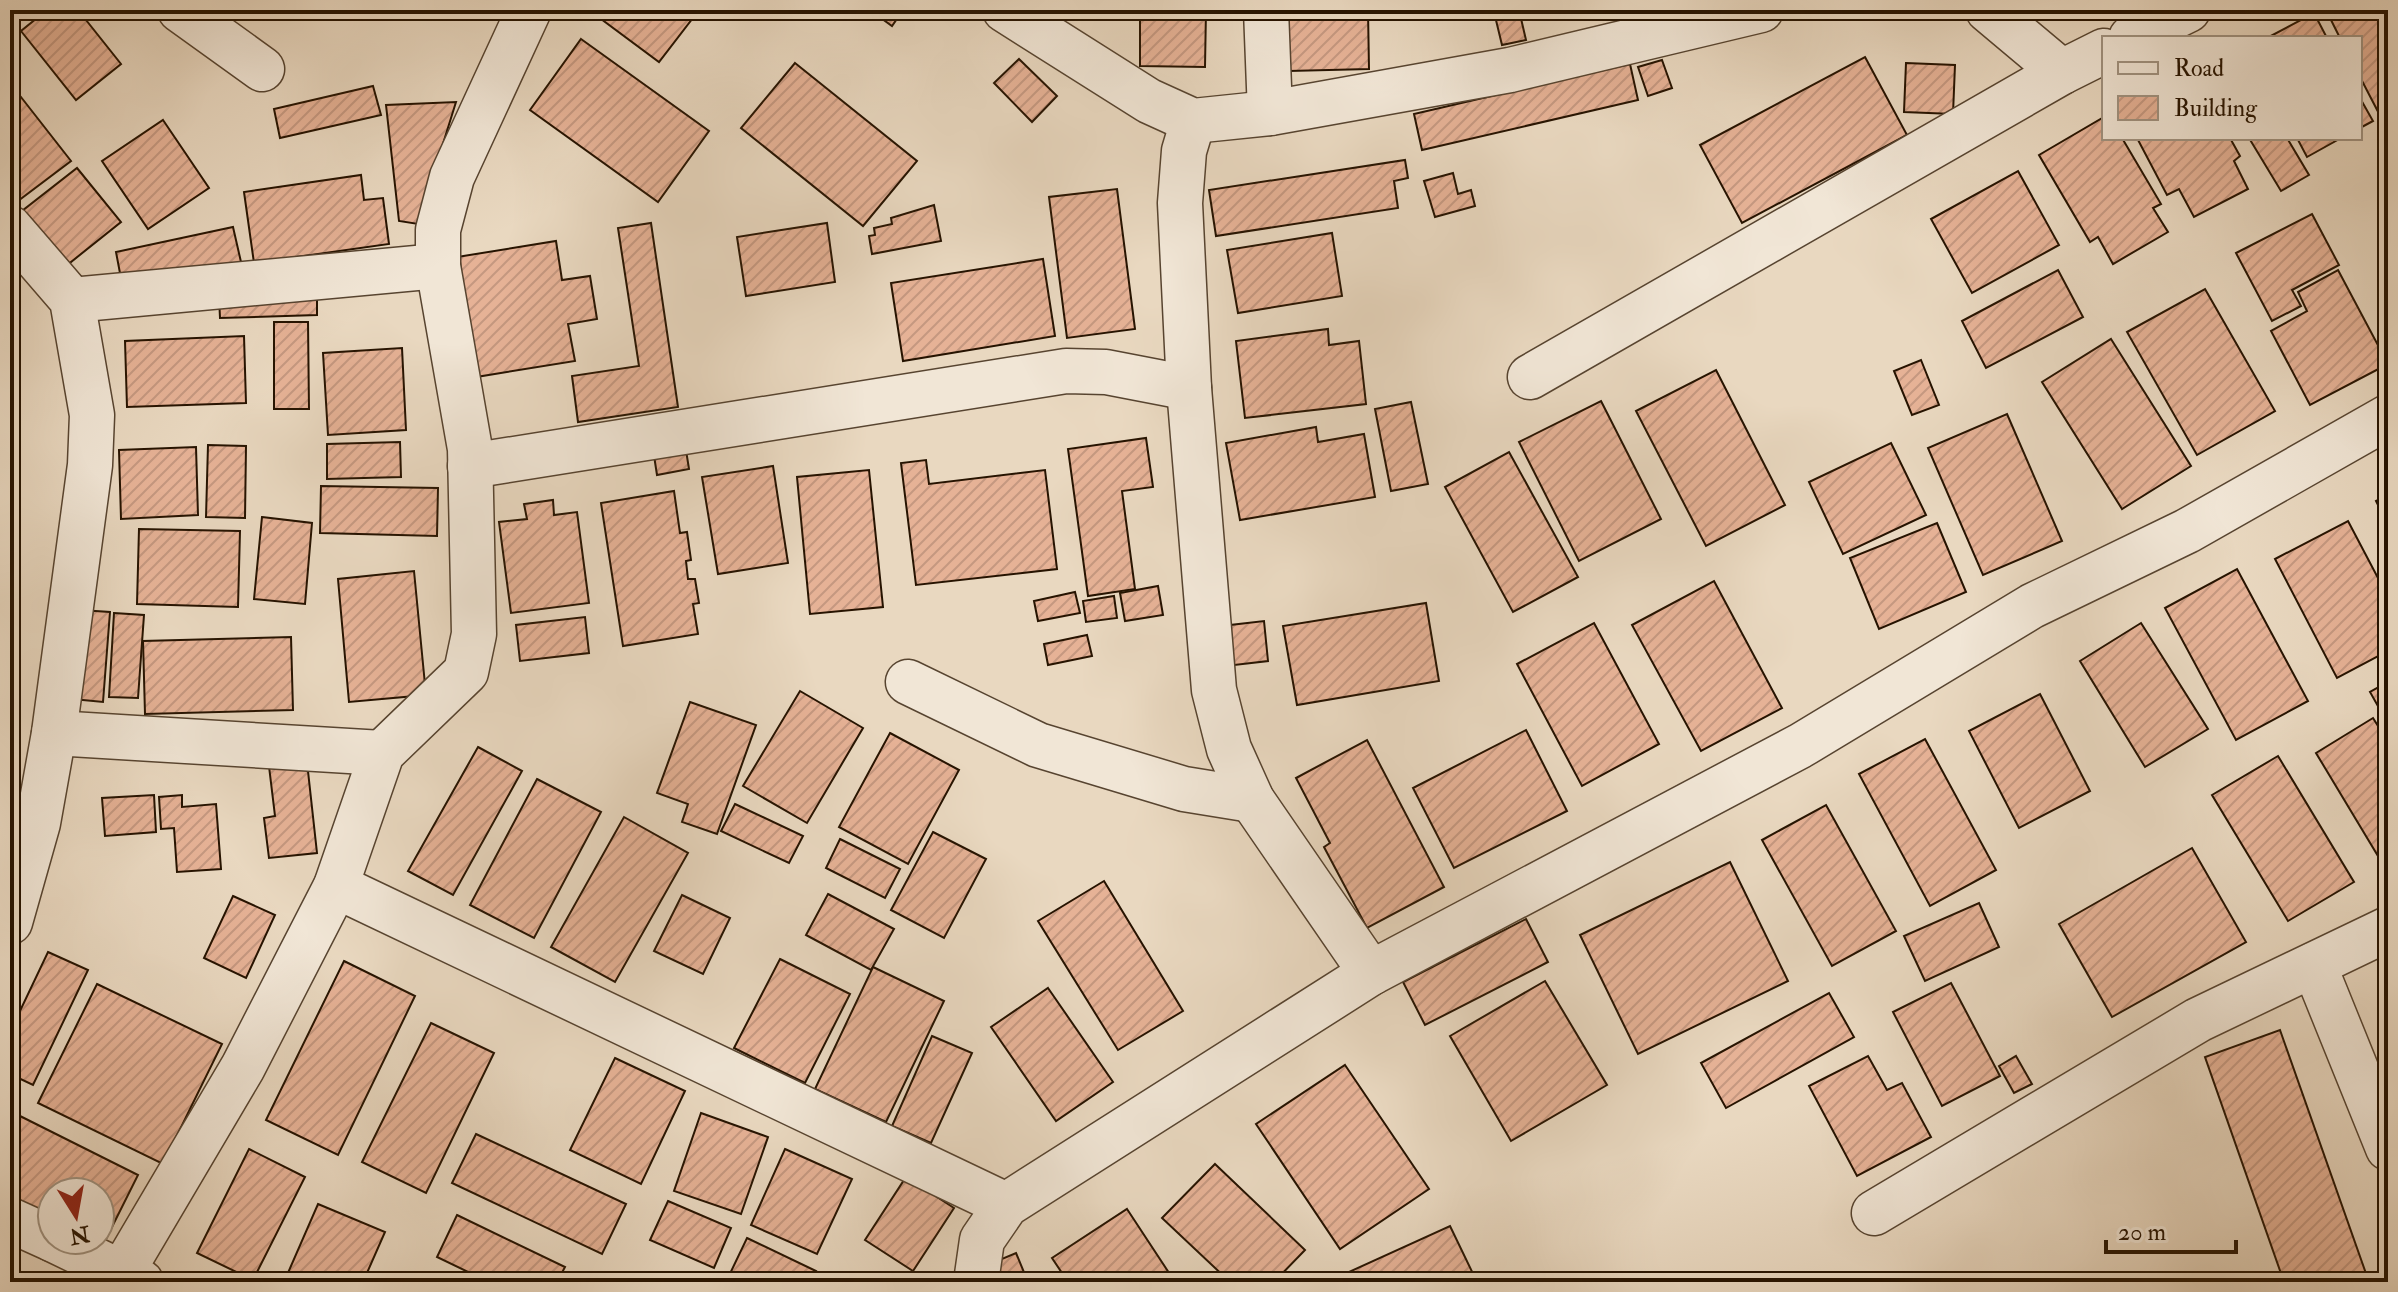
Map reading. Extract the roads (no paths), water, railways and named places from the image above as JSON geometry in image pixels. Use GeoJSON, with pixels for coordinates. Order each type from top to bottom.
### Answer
{"type":"FeatureCollection","features":[{"type":"Feature","properties":{"kind":"street"},"geometry":{"type":"LineString","coordinates":[[180,10],[262,69]]}},
{"type":"Feature","properties":{"kind":"street"},"geometry":{"type":"LineString","coordinates":[[87,1256],[132,1277],[336,886],[382,753],[466,672],[474,634],[470,466],[438,266],[438,230],[452,177],[529,10]]}},
{"type":"Feature","properties":{"kind":"street"},"geometry":{"type":"LineString","coordinates":[[1005,10],[1149,101],[1193,121],[1270,113],[1510,70],[1761,10]]}},
{"type":"Feature","properties":{"kind":"street"},"geometry":{"type":"LineString","coordinates":[[1266,10],[1270,113]]}},
{"type":"Feature","properties":{"kind":"street"},"geometry":{"type":"LineString","coordinates":[[1988,10],[2062,72]]}},
{"type":"Feature","properties":{"kind":"street"},"geometry":{"type":"LineString","coordinates":[[2135,36],[2188,10]]}},
{"type":"Feature","properties":{"kind":"street"},"geometry":{"type":"LineString","coordinates":[[1530,377],[2102,52]]}},
{"type":"Feature","properties":{"kind":"street"},"geometry":{"type":"LineString","coordinates":[[1193,121],[1184,151],[1180,203],[1189,388],[1214,690],[1229,749],[1252,800],[1371,973]]}},
{"type":"Feature","properties":{"kind":"street"},"geometry":{"type":"LineString","coordinates":[[10,228],[72,300],[92,415],[83,524],[54,733],[38,823],[10,922]]}},
{"type":"Feature","properties":{"kind":"street"},"geometry":{"type":"LineString","coordinates":[[72,300],[438,266]]}},
{"type":"Feature","properties":{"kind":"street"},"geometry":{"type":"LineString","coordinates":[[470,466],[1066,371],[1106,372],[1189,388]]}},
{"type":"Feature","properties":{"kind":"street"},"geometry":{"type":"LineString","coordinates":[[976,1282],[982,1240],[1006,1205],[1371,973],[1800,746],[2032,606],[2187,531],[2388,417]]}},
{"type":"Feature","properties":{"kind":"street"},"geometry":{"type":"LineString","coordinates":[[908,682],[1038,745],[1184,789],[1252,800]]}},
{"type":"Feature","properties":{"kind":"street"},"geometry":{"type":"LineString","coordinates":[[54,733],[382,753]]}},
{"type":"Feature","properties":{"kind":"street"},"geometry":{"type":"LineString","coordinates":[[336,886],[1006,1205]]}},
{"type":"Feature","properties":{"kind":"street"},"geometry":{"type":"LineString","coordinates":[[1874,1213],[2198,1020],[2388,929]]}},
{"type":"Feature","properties":{"kind":"street"},"geometry":{"type":"LineString","coordinates":[[2314,965],[2388,1148]]}},
{"type":"Feature","properties":{"kind":"street"},"geometry":{"type":"LineString","coordinates":[[10,1220],[36,1232]]}}]}
